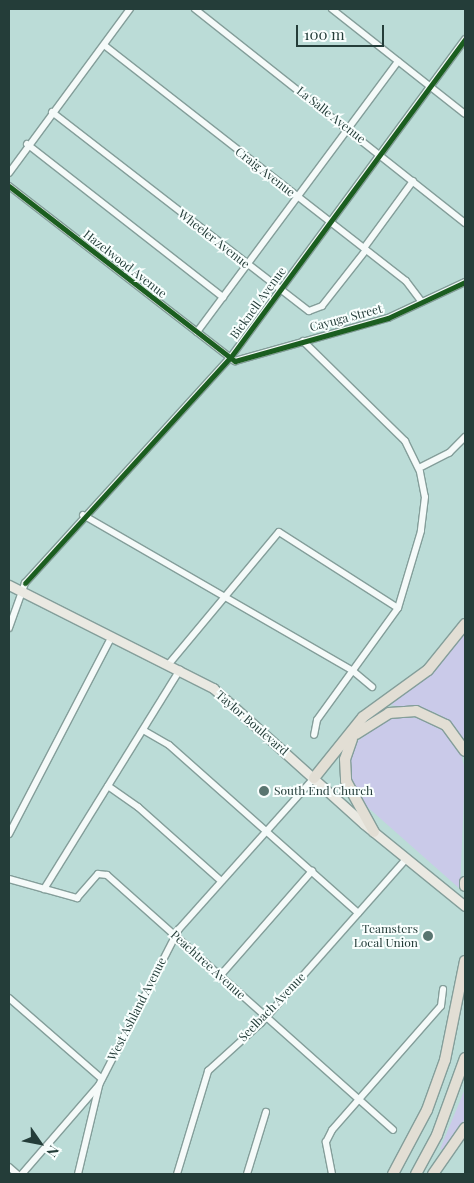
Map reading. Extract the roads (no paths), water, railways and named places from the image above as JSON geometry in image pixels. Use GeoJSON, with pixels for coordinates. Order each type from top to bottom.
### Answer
{"type":"FeatureCollection","features":[{"type":"Feature","properties":{"kind":"highway"},"geometry":{"type":"LineString","coordinates":[[314,778],[363,717],[428,670],[465,624]]}},
{"type":"Feature","properties":{"kind":"highway"},"geometry":{"type":"LineString","coordinates":[[314,778],[352,739],[376,718],[410,711],[446,725],[465,751]]}},
{"type":"Feature","properties":{"kind":"highway"},"geometry":{"type":"LineString","coordinates":[[352,739],[345,759],[346,780],[374,832]]}},
{"type":"Feature","properties":{"kind":"highway"},"geometry":{"type":"LineString","coordinates":[[394,1174],[427,1110],[445,1060],[465,962]]}},
{"type":"Feature","properties":{"kind":"highway"},"geometry":{"type":"LineString","coordinates":[[416,1174],[437,1135],[465,1058]]}},
{"type":"Feature","properties":{"kind":"highway"},"geometry":{"type":"LineString","coordinates":[[433,1174],[465,1128]]}},
{"type":"Feature","properties":{"kind":"main road","name":"Taylor Boulevard"},"geometry":{"type":"LineString","coordinates":[[9,585],[111,638],[180,670],[220,693],[374,832],[465,906]]}},
{"type":"Feature","properties":{"kind":"street"},"geometry":{"type":"LineString","coordinates":[[9,174],[27,144],[130,9]]}},
{"type":"Feature","properties":{"kind":"street","name":"La Salle Avenue"},"geometry":{"type":"LineString","coordinates":[[195,9],[347,127],[465,222]]}},
{"type":"Feature","properties":{"kind":"street"},"geometry":{"type":"LineString","coordinates":[[332,9],[465,114]]}},
{"type":"Feature","properties":{"kind":"street","name":"Bicknell Avenue"},"geometry":{"type":"LineString","coordinates":[[9,628],[25,583],[83,515],[230,358],[465,39]]}},
{"type":"Feature","properties":{"kind":"street","name":"Craig Avenue"},"geometry":{"type":"LineString","coordinates":[[104,45],[415,289],[422,302]]}},
{"type":"Feature","properties":{"kind":"street"},"geometry":{"type":"LineString","coordinates":[[197,332],[398,60]]}},
{"type":"Feature","properties":{"kind":"street","name":"Wheeler Avenue"},"geometry":{"type":"LineString","coordinates":[[52,112],[279,291],[309,311],[316,310],[365,249],[413,181]]}},
{"type":"Feature","properties":{"kind":"street"},"geometry":{"type":"LineString","coordinates":[[27,144],[223,297]]}},
{"type":"Feature","properties":{"kind":"street","name":"Hazelwood Avenue"},"geometry":{"type":"LineString","coordinates":[[9,186],[230,358]]}},
{"type":"Feature","properties":{"kind":"street","name":"Cayuga Street"},"geometry":{"type":"LineString","coordinates":[[230,358],[242,360],[388,318],[465,282]]}},
{"type":"Feature","properties":{"kind":"street"},"geometry":{"type":"LineString","coordinates":[[303,341],[397,432],[419,468],[423,520],[398,608],[317,720],[314,735]]}},
{"type":"Feature","properties":{"kind":"street"},"geometry":{"type":"LineString","coordinates":[[419,468],[448,453],[465,437]]}},
{"type":"Feature","properties":{"kind":"street"},"geometry":{"type":"LineString","coordinates":[[83,515],[352,671],[372,687]]}},
{"type":"Feature","properties":{"kind":"street"},"geometry":{"type":"LineString","coordinates":[[168,665],[223,596],[279,532],[398,608]]}},
{"type":"Feature","properties":{"kind":"street"},"geometry":{"type":"LineString","coordinates":[[9,834],[111,638]]}},
{"type":"Feature","properties":{"kind":"street"},"geometry":{"type":"LineString","coordinates":[[44,889],[180,670]]}},
{"type":"Feature","properties":{"kind":"street"},"geometry":{"type":"LineString","coordinates":[[143,730],[169,745],[358,913]]}},
{"type":"Feature","properties":{"kind":"street","name":"West Ashland Avenue"},"geometry":{"type":"LineString","coordinates":[[22,1174],[100,1082],[175,936],[314,778]]}},
{"type":"Feature","properties":{"kind":"street"},"geometry":{"type":"LineString","coordinates":[[108,786],[138,807],[222,881]]}},
{"type":"Feature","properties":{"kind":"street","name":"Seelbach Avenue"},"geometry":{"type":"LineString","coordinates":[[177,1174],[205,1075],[266,1017],[406,859]]}},
{"type":"Feature","properties":{"kind":"street"},"geometry":{"type":"LineString","coordinates":[[220,976],[312,871]]}},
{"type":"Feature","properties":{"kind":"street","name":"Peachtree Avenue"},"geometry":{"type":"LineString","coordinates":[[9,879],[80,898],[104,873],[394,1130]]}},
{"type":"Feature","properties":{"kind":"street"},"geometry":{"type":"LineString","coordinates":[[332,1174],[326,1142],[358,1098],[441,1006],[443,989]]}},
{"type":"Feature","properties":{"kind":"street"},"geometry":{"type":"LineString","coordinates":[[9,998],[100,1082],[78,1174]]}},
{"type":"Feature","properties":{"kind":"street"},"geometry":{"type":"LineString","coordinates":[[247,1174],[266,1112]]}},
{"type":"Feature","properties":{"kind":"street"},"geometry":{"type":"LineString","coordinates":[[9,1167],[17,1174]]}},
{"type":"Feature","properties":{"kind":"place","name":"South End Church"},"geometry":{"type":"Point","coordinates":[264,791]}},
{"type":"Feature","properties":{"kind":"place","name":"Teamsters Local Union"},"geometry":{"type":"Point","coordinates":[428,936]}}]}
